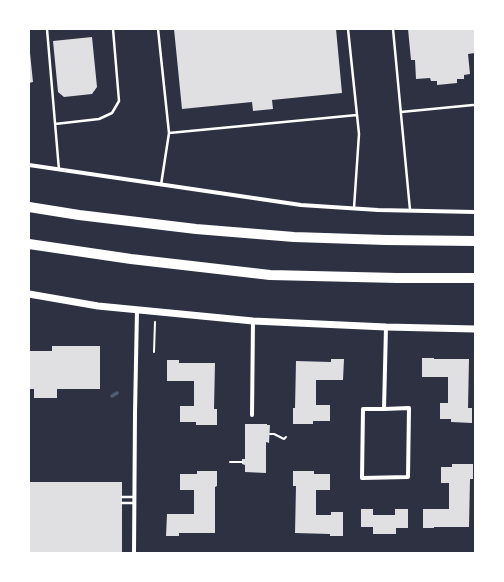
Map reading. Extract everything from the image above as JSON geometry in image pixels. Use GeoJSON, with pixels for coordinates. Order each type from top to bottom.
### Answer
{"type":"FeatureCollection","features":[{"type":"Feature","properties":{"kind":"highway"},"geometry":{"type":"LineString","coordinates":[[29,206],[79,215],[196,229],[294,237],[475,241]]}},
{"type":"Feature","properties":{"kind":"highway"},"geometry":{"type":"LineString","coordinates":[[29,244],[146,261],[270,275],[475,278]]}},
{"type":"Feature","properties":{"kind":"street"},"geometry":{"type":"LineString","coordinates":[[29,165],[301,205],[354,209],[475,212]]}},
{"type":"Feature","properties":{"kind":"street"},"geometry":{"type":"LineString","coordinates":[[29,294],[98,306],[253,321],[386,327],[475,329]]}},
{"type":"Feature","properties":{"kind":"street"},"geometry":{"type":"LineString","coordinates":[[134,553],[137,310]]}},
{"type":"Feature","properties":{"kind":"street"},"geometry":{"type":"LineString","coordinates":[[252,415],[253,321]]}},
{"type":"Feature","properties":{"kind":"street"},"geometry":{"type":"LineString","coordinates":[[384,409],[386,327]]}},
{"type":"Feature","properties":{"kind":"street"},"geometry":{"type":"LineString","coordinates":[[409,408],[408,477],[362,478],[363,409],[384,409],[409,408]]}},
{"type":"Feature","properties":{"kind":"lane"},"geometry":{"type":"LineString","coordinates":[[47,29],[60,170]]}},
{"type":"Feature","properties":{"kind":"lane"},"geometry":{"type":"LineString","coordinates":[[56,124],[98,119],[112,113],[120,101],[113,29]]}},
{"type":"Feature","properties":{"kind":"lane"},"geometry":{"type":"LineString","coordinates":[[158,29],[169,133],[161,185]]}},
{"type":"Feature","properties":{"kind":"lane"},"geometry":{"type":"LineString","coordinates":[[348,29],[359,134],[354,209]]}},
{"type":"Feature","properties":{"kind":"lane"},"geometry":{"type":"LineString","coordinates":[[392,29],[410,211]]}},
{"type":"Feature","properties":{"kind":"lane"},"geometry":{"type":"LineString","coordinates":[[401,112],[473,105]]}},
{"type":"Feature","properties":{"kind":"lane"},"geometry":{"type":"LineString","coordinates":[[169,133],[357,115]]}},
{"type":"Feature","properties":{"kind":"lane"},"geometry":{"type":"LineString","coordinates":[[122,497],[134,497]]}},
{"type":"Feature","properties":{"kind":"lane"},"geometry":{"type":"LineString","coordinates":[[122,503],[134,504]]}},
{"type":"Feature","properties":{"kind":"path"},"geometry":{"type":"LineString","coordinates":[[154,352],[155,322]]}},
{"type":"Feature","properties":{"kind":"path"},"geometry":{"type":"LineString","coordinates":[[270,434],[284,438],[286,437]]}},
{"type":"Feature","properties":{"kind":"path"},"geometry":{"type":"LineString","coordinates":[[230,462],[242,462]]}},
{"type":"Feature","properties":{"kind":"building"},"geometry":{"type":"Polygon","coordinates":[[[174,29],[336,29],[342,93],[272,100],[273,109],[253,111],[252,102],[182,109],[174,29]]]}},
{"type":"Feature","properties":{"kind":"building"},"geometry":{"type":"Polygon","coordinates":[[[408,29],[475,29],[475,53],[468,54],[470,74],[464,75],[464,79],[457,79],[457,83],[437,85],[437,81],[431,81],[430,78],[416,79],[415,60],[411,60],[408,29]]]}},
{"type":"Feature","properties":{"kind":"building"},"geometry":{"type":"Polygon","coordinates":[[[92,37],[97,87],[92,94],[64,97],[58,92],[53,41],[92,37]]]}},
{"type":"Feature","properties":{"kind":"building"},"geometry":{"type":"Polygon","coordinates":[[[29,53],[33,82],[29,83],[29,53]]]}},
{"type":"Feature","properties":{"kind":"building"},"geometry":{"type":"Polygon","coordinates":[[[52,346],[100,346],[100,389],[57,389],[57,398],[34,398],[34,389],[29,389],[29,351],[52,351],[52,346]]]}},
{"type":"Feature","properties":{"kind":"building"},"geometry":{"type":"Polygon","coordinates":[[[422,358],[469,359],[468,408],[472,408],[472,423],[451,422],[451,419],[440,419],[440,403],[448,403],[448,377],[422,377],[422,358]]]}},
{"type":"Feature","properties":{"kind":"building"},"geometry":{"type":"Polygon","coordinates":[[[331,359],[344,359],[343,380],[316,380],[316,405],[330,405],[330,421],[313,421],[313,424],[293,424],[293,408],[295,408],[296,361],[331,362],[331,359]]]}},
{"type":"Feature","properties":{"kind":"building"},"geometry":{"type":"Polygon","coordinates":[[[167,360],[179,360],[179,363],[215,363],[214,409],[217,409],[217,425],[196,425],[196,422],[180,422],[180,406],[194,406],[194,381],[167,381],[167,360]]]}},
{"type":"Feature","properties":{"kind":"building"},"geometry":{"type":"Polygon","coordinates":[[[245,424],[270,425],[269,443],[266,442],[266,473],[245,472],[245,465],[242,464],[242,459],[245,459],[245,424]]]}},
{"type":"Feature","properties":{"kind":"building"},"geometry":{"type":"Polygon","coordinates":[[[452,464],[473,464],[473,479],[470,479],[469,527],[423,528],[423,509],[449,509],[449,483],[441,483],[441,467],[452,467],[452,464]]]}},
{"type":"Feature","properties":{"kind":"building"},"geometry":{"type":"Polygon","coordinates":[[[197,471],[217,471],[217,486],[215,487],[215,533],[179,533],[179,536],[166,536],[167,514],[194,514],[194,490],[180,490],[180,474],[197,474],[197,471]]]}},
{"type":"Feature","properties":{"kind":"building"},"geometry":{"type":"Polygon","coordinates":[[[293,471],[314,471],[314,474],[330,474],[330,490],[316,490],[316,515],[331,515],[331,512],[343,512],[343,536],[295,533],[296,486],[293,486],[293,471]]]}},
{"type":"Feature","properties":{"kind":"building"},"geometry":{"type":"Polygon","coordinates":[[[29,482],[122,482],[122,553],[29,553],[29,482]]]}},
{"type":"Feature","properties":{"kind":"building"},"geometry":{"type":"Polygon","coordinates":[[[361,509],[373,509],[373,515],[395,515],[395,509],[408,509],[408,528],[396,528],[396,534],[373,534],[373,527],[361,527],[361,509]]]}},
{"type":"Feature","properties":{"kind":"waterway"},"geometry":{"type":"LineString","coordinates":[[112,396],[117,393]]}}]}
